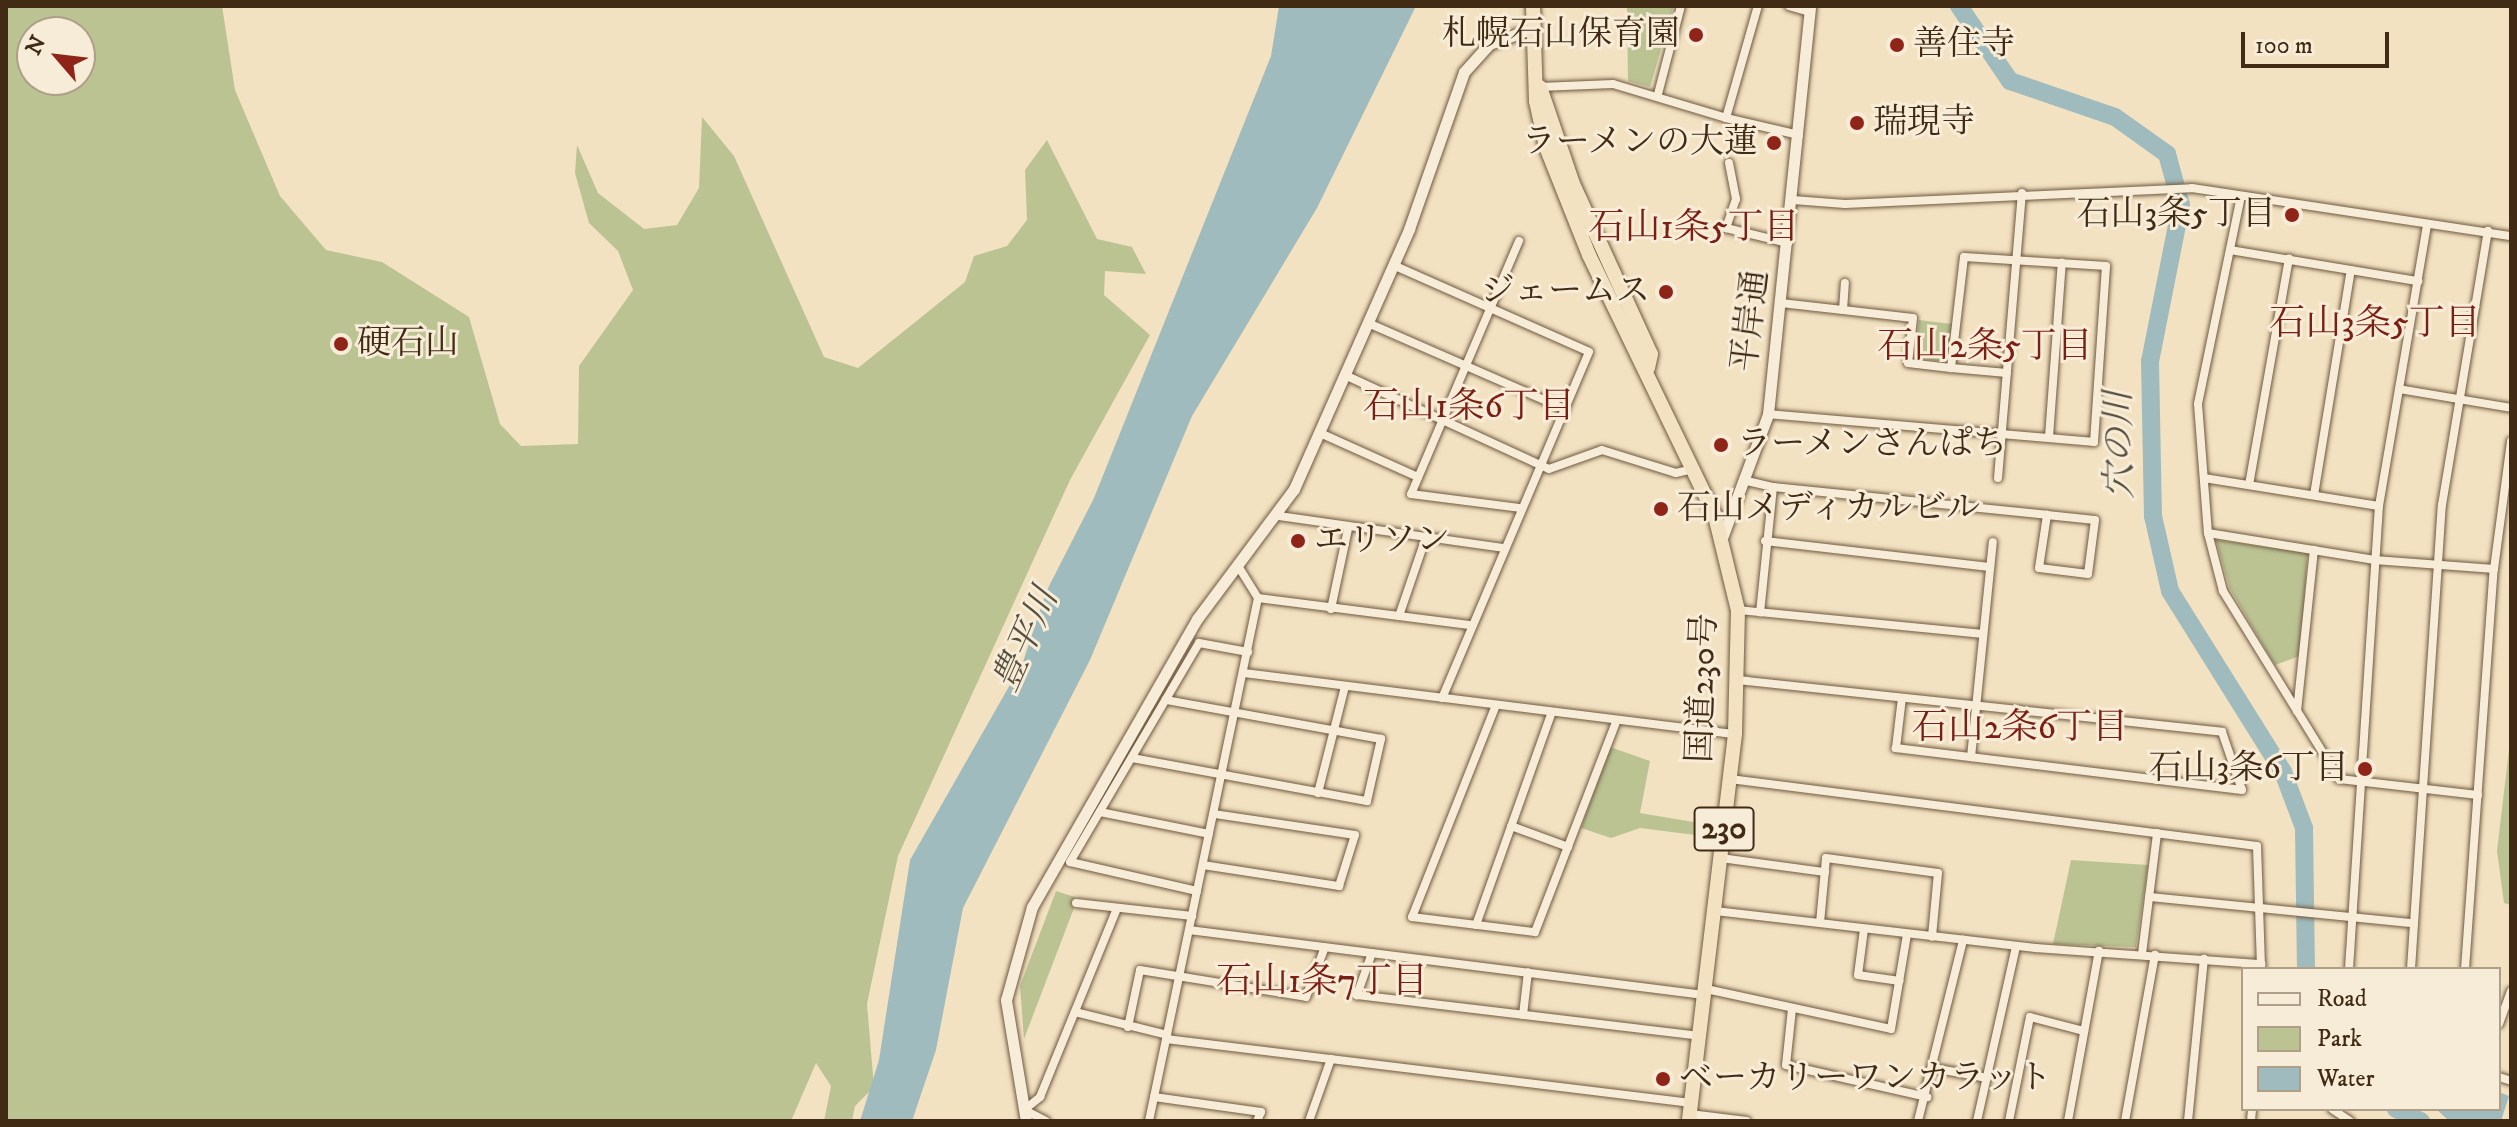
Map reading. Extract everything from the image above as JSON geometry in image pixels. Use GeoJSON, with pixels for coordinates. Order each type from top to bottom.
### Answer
{"type":"FeatureCollection","features":[{"type":"Feature","properties":{"kind":"highway","name":"国道230号"},"geometry":{"type":"LineString","coordinates":[[1533,6],[1540,87],[1536,101],[1563,192],[1694,469],[1722,538],[1738,610],[1735,734],[1690,1113]]}},
{"type":"Feature","properties":{"kind":"street"},"geometry":{"type":"LineString","coordinates":[[1658,94],[1681,6]]}},
{"type":"Feature","properties":{"kind":"street"},"geometry":{"type":"LineString","coordinates":[[1726,118],[1758,6]]}},
{"type":"Feature","properties":{"kind":"street"},"geometry":{"type":"LineString","coordinates":[[1789,6],[1810,9]]}},
{"type":"Feature","properties":{"kind":"street","name":"平岸通"},"geometry":{"type":"LineString","coordinates":[[1722,538],[1747,481],[1768,414],[1793,200],[1810,9]]}},
{"type":"Feature","properties":{"kind":"street"},"geometry":{"type":"LineString","coordinates":[[1025,1116],[1006,1000],[1019,936],[1197,619],[1279,516],[1347,376],[1393,265],[1464,72],[1489,44],[1534,28]]}},
{"type":"Feature","properties":{"kind":"street"},"geometry":{"type":"LineString","coordinates":[[1540,87],[1613,84],[1658,94],[1726,118],[1799,135]]}},
{"type":"Feature","properties":{"kind":"street"},"geometry":{"type":"LineString","coordinates":[[1729,163],[1736,199],[1726,228],[1788,243]]}},
{"type":"Feature","properties":{"kind":"street"},"geometry":{"type":"LineString","coordinates":[[1793,200],[1845,204],[2022,193],[2192,188],[2511,236]]}},
{"type":"Feature","properties":{"kind":"street"},"geometry":{"type":"LineString","coordinates":[[1998,478],[2022,193]]}},
{"type":"Feature","properties":{"kind":"street"},"geometry":{"type":"LineString","coordinates":[[2241,196],[2198,404],[2208,533],[2223,591],[2339,779],[2478,795]]}},
{"type":"Feature","properties":{"kind":"street"},"geometry":{"type":"LineString","coordinates":[[2349,967],[2349,918],[2379,506],[2427,225]]}},
{"type":"Feature","properties":{"kind":"street"},"geometry":{"type":"LineString","coordinates":[[2411,967],[2409,923],[2437,565],[2460,398],[2488,231]]}},
{"type":"Feature","properties":{"kind":"street"},"geometry":{"type":"LineString","coordinates":[[1519,241],[1411,494],[1521,508]]}},
{"type":"Feature","properties":{"kind":"street"},"geometry":{"type":"LineString","coordinates":[[2230,250],[2418,281]]}},
{"type":"Feature","properties":{"kind":"street"},"geometry":{"type":"LineString","coordinates":[[1768,414],[2094,442],[2106,266],[1964,257],[1951,368]]}},
{"type":"Feature","properties":{"kind":"street"},"geometry":{"type":"LineString","coordinates":[[2249,485],[2289,259]]}},
{"type":"Feature","properties":{"kind":"street"},"geometry":{"type":"LineString","coordinates":[[2049,437],[2062,262]]}},
{"type":"Feature","properties":{"kind":"street"},"geometry":{"type":"LineString","coordinates":[[1393,265],[1589,352],[1469,625],[1442,698]]}},
{"type":"Feature","properties":{"kind":"street"},"geometry":{"type":"LineString","coordinates":[[2314,495],[2351,270]]}},
{"type":"Feature","properties":{"kind":"street"},"geometry":{"type":"LineString","coordinates":[[1843,310],[1845,283]]}},
{"type":"Feature","properties":{"kind":"street"},"geometry":{"type":"LineString","coordinates":[[1781,303],[1913,318],[1908,363],[2007,373]]}},
{"type":"Feature","properties":{"kind":"street"},"geometry":{"type":"LineString","coordinates":[[1368,323],[1565,409]]}},
{"type":"Feature","properties":{"kind":"street"},"geometry":{"type":"LineString","coordinates":[[1347,376],[1540,466],[1602,450],[1676,473],[1694,469]]}},
{"type":"Feature","properties":{"kind":"street"},"geometry":{"type":"LineString","coordinates":[[2399,389],[2511,408]]}},
{"type":"Feature","properties":{"kind":"street"},"geometry":{"type":"LineString","coordinates":[[1320,433],[1418,477]]}},
{"type":"Feature","properties":{"kind":"street"},"geometry":{"type":"LineString","coordinates":[[2465,967],[2494,569],[2511,441]]}},
{"type":"Feature","properties":{"kind":"street"},"geometry":{"type":"LineString","coordinates":[[2204,478],[2379,506]]}},
{"type":"Feature","properties":{"kind":"street"},"geometry":{"type":"LineString","coordinates":[[1747,481],[1773,487],[2047,515],[2095,520],[2088,574],[2039,568],[2047,515]]}},
{"type":"Feature","properties":{"kind":"street"},"geometry":{"type":"LineString","coordinates":[[1760,612],[1773,487]]}},
{"type":"Feature","properties":{"kind":"street"},"geometry":{"type":"LineString","coordinates":[[1279,516],[1348,529],[1503,548]]}},
{"type":"Feature","properties":{"kind":"street"},"geometry":{"type":"LineString","coordinates":[[1331,609],[1348,529]]}},
{"type":"Feature","properties":{"kind":"street"},"geometry":{"type":"LineString","coordinates":[[2208,533],[2375,560],[2494,569]]}},
{"type":"Feature","properties":{"kind":"street"},"geometry":{"type":"LineString","coordinates":[[1399,616],[1426,537]]}},
{"type":"Feature","properties":{"kind":"street"},"geometry":{"type":"LineString","coordinates":[[1765,541],[1989,567]]}},
{"type":"Feature","properties":{"kind":"street"},"geometry":{"type":"LineString","coordinates":[[1971,757],[1993,542]]}},
{"type":"Feature","properties":{"kind":"street"},"geometry":{"type":"LineString","coordinates":[[2297,711],[2314,550]]}},
{"type":"Feature","properties":{"kind":"street"},"geometry":{"type":"LineString","coordinates":[[1149,1121],[1258,598],[1239,568]]}},
{"type":"Feature","properties":{"kind":"street"},"geometry":{"type":"LineString","coordinates":[[1258,598],[1469,625]]}},
{"type":"Feature","properties":{"kind":"street"},"geometry":{"type":"LineString","coordinates":[[1738,610],[1982,634]]}},
{"type":"Feature","properties":{"kind":"street"},"geometry":{"type":"LineString","coordinates":[[1197,891],[1070,862],[1199,643],[1248,652]]}},
{"type":"Feature","properties":{"kind":"street"},"geometry":{"type":"LineString","coordinates":[[1244,673],[1735,734]]}},
{"type":"Feature","properties":{"kind":"street"},"geometry":{"type":"LineString","coordinates":[[1738,680],[2222,732],[2242,790],[1896,748],[1902,698]]}},
{"type":"Feature","properties":{"kind":"street"},"geometry":{"type":"LineString","coordinates":[[1318,793],[1345,686]]}},
{"type":"Feature","properties":{"kind":"street"},"geometry":{"type":"LineString","coordinates":[[1132,758],[1222,777],[1367,801],[1381,739],[1235,716],[1166,700]]}},
{"type":"Feature","properties":{"kind":"street"},"geometry":{"type":"LineString","coordinates":[[1496,705],[1412,917],[1535,932],[1617,720]]}},
{"type":"Feature","properties":{"kind":"street"},"geometry":{"type":"LineString","coordinates":[[1476,925],[1552,712]]}},
{"type":"Feature","properties":{"kind":"street"},"geometry":{"type":"LineString","coordinates":[[1715,911],[2016,946],[2261,966],[2257,846],[1730,779]]}},
{"type":"Feature","properties":{"kind":"street"},"geometry":{"type":"LineString","coordinates":[[1100,812],[1209,834]]}},
{"type":"Feature","properties":{"kind":"street"},"geometry":{"type":"LineString","coordinates":[[1203,865],[1339,886],[1355,835],[1214,814]]}},
{"type":"Feature","properties":{"kind":"street"},"geometry":{"type":"LineString","coordinates":[[1511,826],[1568,847]]}},
{"type":"Feature","properties":{"kind":"street"},"geometry":{"type":"LineString","coordinates":[[2142,954],[2157,833]]}},
{"type":"Feature","properties":{"kind":"street"},"geometry":{"type":"LineString","coordinates":[[1721,858],[1825,872]]}},
{"type":"Feature","properties":{"kind":"street"},"geometry":{"type":"LineString","coordinates":[[1820,923],[1826,858],[1938,873],[1932,937]]}},
{"type":"Feature","properties":{"kind":"street"},"geometry":{"type":"LineString","coordinates":[[2149,897],[2409,923]]}},
{"type":"Feature","properties":{"kind":"street"},"geometry":{"type":"LineString","coordinates":[[1076,903],[1192,916]]}},
{"type":"Feature","properties":{"kind":"street"},"geometry":{"type":"LineString","coordinates":[[1025,1116],[1040,1097],[1117,908]]}},
{"type":"Feature","properties":{"kind":"street"},"geometry":{"type":"LineString","coordinates":[[1864,929],[1858,975],[1900,981]]}},
{"type":"Feature","properties":{"kind":"street"},"geometry":{"type":"LineString","coordinates":[[1189,930],[1705,992],[1891,1029],[1907,934]]}},
{"type":"Feature","properties":{"kind":"street"},"geometry":{"type":"LineString","coordinates":[[1918,1121],[1927,1097],[1963,940]]}},
{"type":"Feature","properties":{"kind":"street"},"geometry":{"type":"LineString","coordinates":[[1977,1121],[2016,946]]}},
{"type":"Feature","properties":{"kind":"street"},"geometry":{"type":"LineString","coordinates":[[1128,1027],[1140,970],[1306,997],[1325,947]]}},
{"type":"Feature","properties":{"kind":"street"},"geometry":{"type":"LineString","coordinates":[[2068,1121],[2099,951]]}},
{"type":"Feature","properties":{"kind":"street"},"geometry":{"type":"LineString","coordinates":[[1372,953],[1357,995],[1700,1036]]}},
{"type":"Feature","properties":{"kind":"street"},"geometry":{"type":"LineString","coordinates":[[2125,1121],[2155,955]]}},
{"type":"Feature","properties":{"kind":"street"},"geometry":{"type":"LineString","coordinates":[[2188,1121],[2204,959]]}},
{"type":"Feature","properties":{"kind":"street"},"geometry":{"type":"LineString","coordinates":[[1523,1015],[1528,972]]}},
{"type":"Feature","properties":{"kind":"street"},"geometry":{"type":"LineString","coordinates":[[2501,1019],[2511,991]]}},
{"type":"Feature","properties":{"kind":"street"},"geometry":{"type":"LineString","coordinates":[[1792,1009],[1786,1065],[1927,1097]]}},
{"type":"Feature","properties":{"kind":"street"},"geometry":{"type":"LineString","coordinates":[[1075,1012],[1166,1037],[1747,1121]]}},
{"type":"Feature","properties":{"kind":"street"},"geometry":{"type":"LineString","coordinates":[[2009,1121],[2030,1017],[2084,1031]]}},
{"type":"Feature","properties":{"kind":"street"},"geometry":{"type":"LineString","coordinates":[[1309,1121],[1331,1059]]}},
{"type":"Feature","properties":{"kind":"street"},"geometry":{"type":"LineString","coordinates":[[1933,1068],[1987,1078]]}},
{"type":"Feature","properties":{"kind":"street"},"geometry":{"type":"LineString","coordinates":[[1154,1097],[1261,1112],[1257,1121]]}},
{"type":"Feature","properties":{"kind":"street"},"geometry":{"type":"LineString","coordinates":[[1025,1116],[1046,1121]]}},
{"type":"Feature","properties":{"kind":"green space"},"geometry":{"type":"Polygon","coordinates":[[[6,6],[222,6],[235,90],[280,196],[326,250],[382,262],[469,317],[500,424],[521,446],[578,444],[579,366],[633,290],[618,251],[589,223],[575,173],[577,145],[598,193],[644,229],[677,225],[699,188],[702,117],[734,156],[824,357],[858,368],[965,282],[974,256],[1007,246],[1027,220],[1025,170],[1047,140],[1097,239],[1132,247],[1146,274],[1105,271],[1104,295],[1150,335],[1070,480],[898,856],[867,1004],[874,1087],[855,1106],[852,1121],[824,1121],[831,1086],[816,1063],[791,1121],[6,1121],[6,6]]]}},
{"type":"Feature","properties":{"kind":"green space"},"geometry":{"type":"Polygon","coordinates":[[[1627,6],[1673,8],[1650,87],[1628,81],[1627,6]]]}},
{"type":"Feature","properties":{"kind":"green space"},"geometry":{"type":"Polygon","coordinates":[[[1919,320],[1952,324],[1948,362],[1915,358],[1919,320]]]}},
{"type":"Feature","properties":{"kind":"green space"},"geometry":{"type":"Polygon","coordinates":[[[2216,540],[2307,553],[2302,655],[2275,665],[2230,589],[2216,540]]]}},
{"type":"Feature","properties":{"kind":"green space"},"geometry":{"type":"Polygon","coordinates":[[[2511,733],[2511,905],[2504,903],[2497,851],[2511,733]]]}},
{"type":"Feature","properties":{"kind":"green space"},"geometry":{"type":"Polygon","coordinates":[[[1610,747],[1650,761],[1640,813],[1705,824],[1703,836],[1640,828],[1611,838],[1581,828],[1610,747]]]}},
{"type":"Feature","properties":{"kind":"green space"},"geometry":{"type":"Polygon","coordinates":[[[2071,860],[2148,865],[2136,947],[2053,944],[2071,860]]]}},
{"type":"Feature","properties":{"kind":"green space"},"geometry":{"type":"Polygon","coordinates":[[[1056,891],[1075,897],[1074,908],[1024,1039],[1020,986],[1056,891]]]}},
{"type":"Feature","properties":{"kind":"water"},"geometry":{"type":"Polygon","coordinates":[[[1279,6],[1416,6],[1317,208],[1192,416],[1090,660],[963,908],[936,1050],[912,1121],[860,1121],[879,1060],[910,860],[1023,662],[1046,592],[1094,498],[1271,56],[1279,6]]]}},
{"type":"Feature","properties":{"kind":"water"},"geometry":{"type":"Polygon","coordinates":[[[2501,1093],[2509,1096],[2501,1121],[2448,1120],[2438,1111],[2501,1111],[2501,1093]]]}},
{"type":"Feature","properties":{"kind":"waterway","name":"穴の川"},"geometry":{"type":"LineString","coordinates":[[1959,6],[2010,81],[2115,117],[2167,154],[2181,205],[2150,361],[2153,516],[2170,591],[2283,772],[2304,828],[2306,967]]}},
{"type":"Feature","properties":{"kind":"waterway","name":"穴の川"},"geometry":{"type":"LineString","coordinates":[[2400,1111],[2421,1121]]}},
{"type":"Feature","properties":{"kind":"place","name":"札幌石山保育園"},"geometry":{"type":"Point","coordinates":[1696,35]}},
{"type":"Feature","properties":{"kind":"place","name":"善住寺"},"geometry":{"type":"Point","coordinates":[1897,45]}},
{"type":"Feature","properties":{"kind":"place","name":"瑞現寺"},"geometry":{"type":"Point","coordinates":[1857,123]}},
{"type":"Feature","properties":{"kind":"place","name":"ラーメンの大蓮"},"geometry":{"type":"Point","coordinates":[1774,143]}},
{"type":"Feature","properties":{"kind":"place","name":"石山3条5丁目"},"geometry":{"type":"Point","coordinates":[2292,215]}},
{"type":"Feature","properties":{"kind":"place","name":"ジェームス"},"geometry":{"type":"Point","coordinates":[1666,292]}},
{"type":"Feature","properties":{"kind":"place","name":"硬石山"},"geometry":{"type":"Point","coordinates":[341,344]}},
{"type":"Feature","properties":{"kind":"place","name":"ラーメンさんぱち"},"geometry":{"type":"Point","coordinates":[1721,445]}},
{"type":"Feature","properties":{"kind":"place","name":"石山メディカルビル"},"geometry":{"type":"Point","coordinates":[1661,509]}},
{"type":"Feature","properties":{"kind":"place","name":"エリソン"},"geometry":{"type":"Point","coordinates":[1298,541]}},
{"type":"Feature","properties":{"kind":"place","name":"石山3条6丁目"},"geometry":{"type":"Point","coordinates":[2365,769]}},
{"type":"Feature","properties":{"kind":"place","name":"ベーカリーワンカラット"},"geometry":{"type":"Point","coordinates":[1663,1079]}},
{"type":"Feature","properties":{"kind":"district","name":"石山1条5丁目"},"geometry":{"type":"Point","coordinates":[1694,228]}},
{"type":"Feature","properties":{"kind":"district","name":"石山3条5丁目"},"geometry":{"type":"Point","coordinates":[2375,324]}},
{"type":"Feature","properties":{"kind":"district","name":"石山2条5丁目"},"geometry":{"type":"Point","coordinates":[1985,347]}},
{"type":"Feature","properties":{"kind":"district","name":"石山1条6丁目"},"geometry":{"type":"Point","coordinates":[1469,407]}},
{"type":"Feature","properties":{"kind":"district","name":"石山2条6丁目"},"geometry":{"type":"Point","coordinates":[2020,728]}},
{"type":"Feature","properties":{"kind":"district","name":"石山1条7丁目"},"geometry":{"type":"Point","coordinates":[1322,982]}},
{"type":"Feature","properties":{"kind":"water label","name":"豊平川"},"geometry":{"type":"Point","coordinates":[1026,640]}}]}
